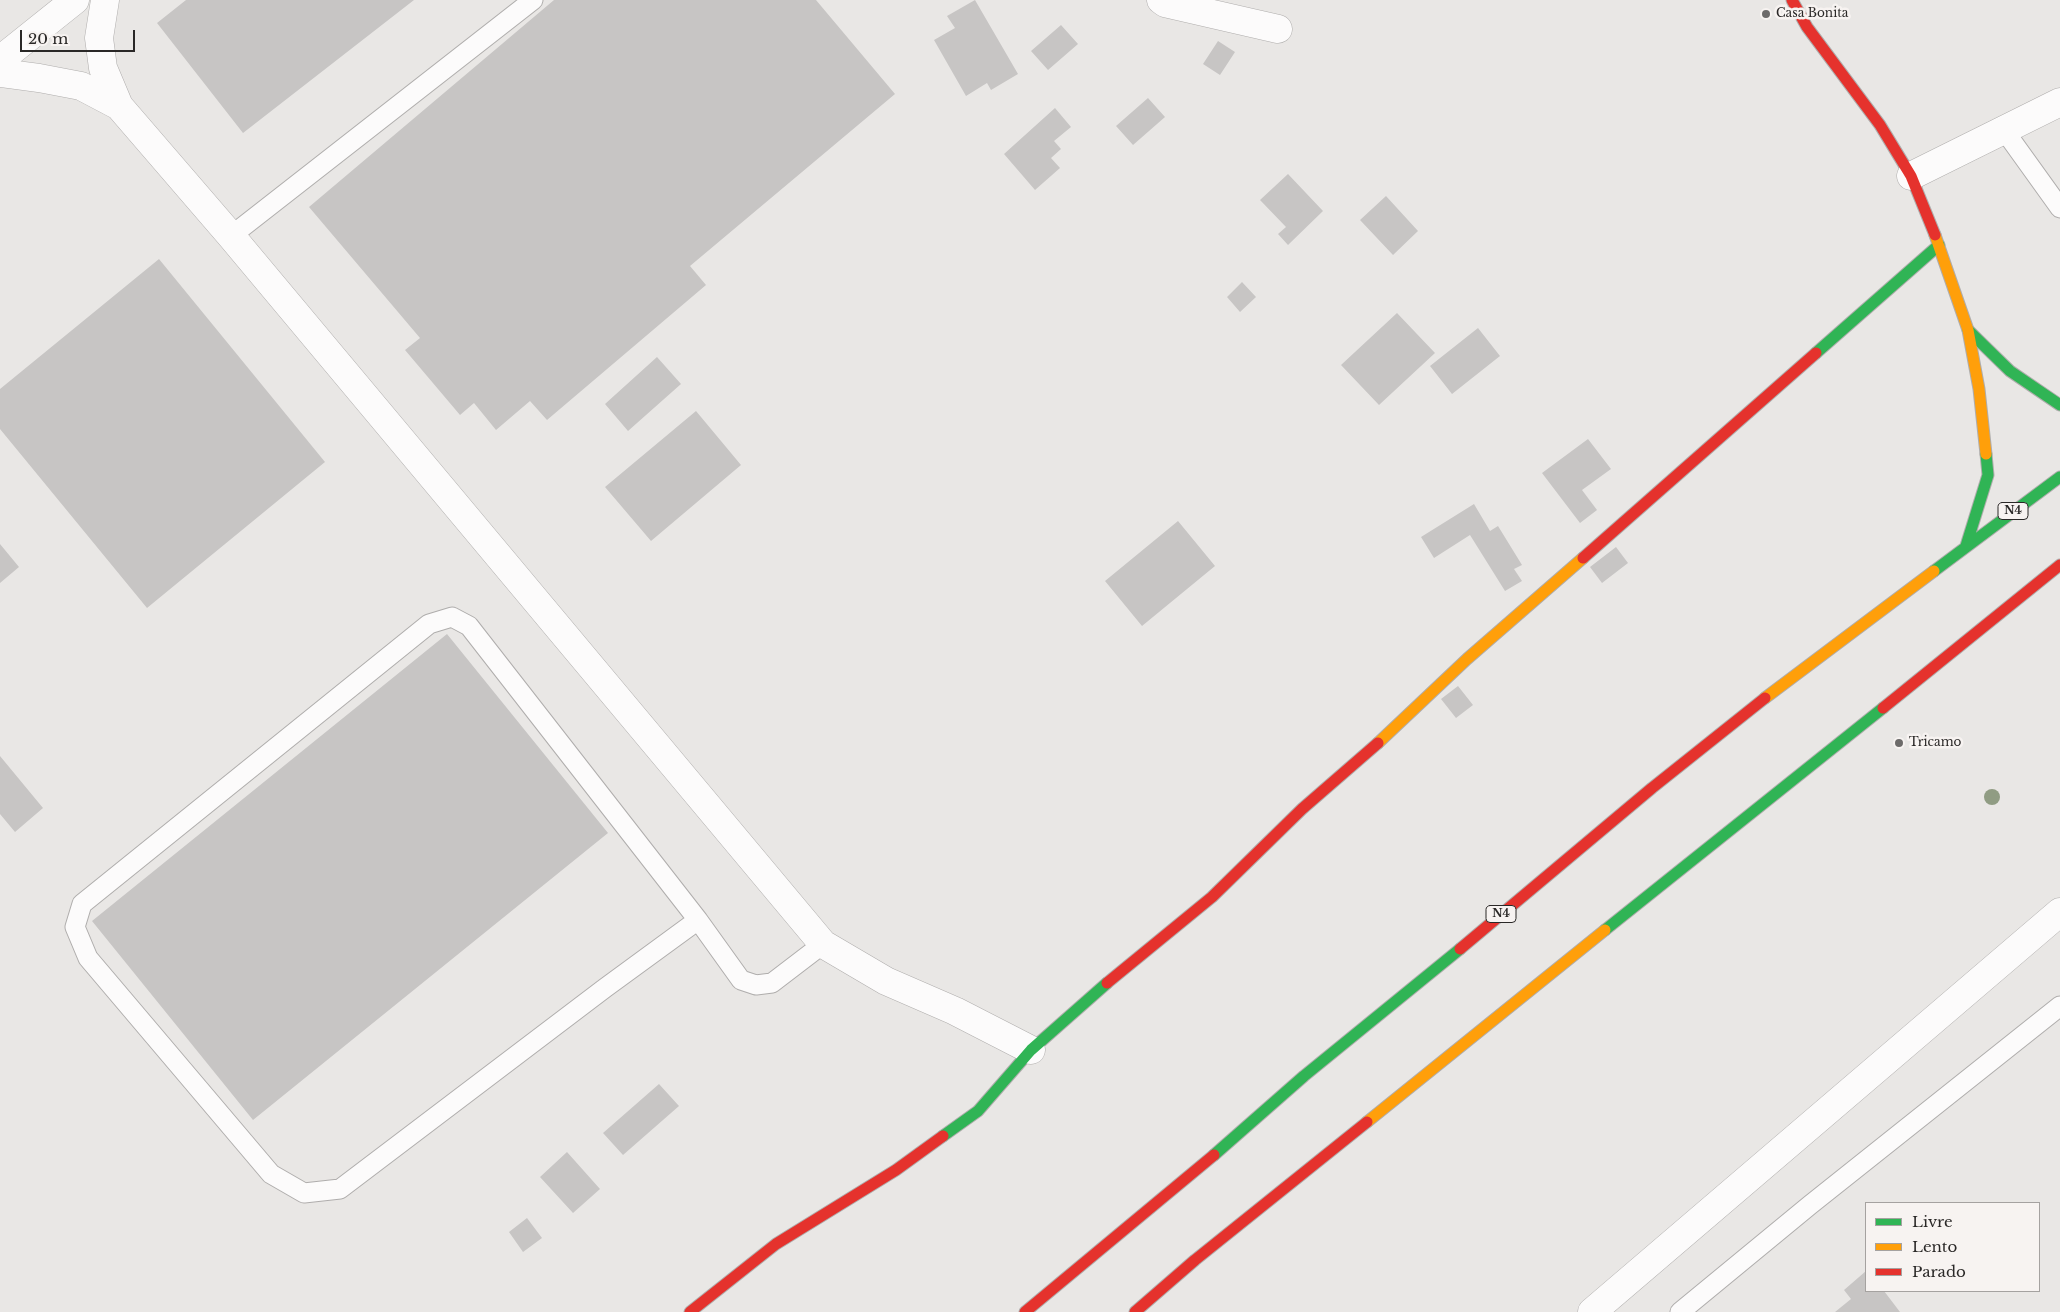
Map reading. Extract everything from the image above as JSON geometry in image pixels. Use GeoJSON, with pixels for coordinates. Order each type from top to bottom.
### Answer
{"type":"FeatureCollection","features":[{"type":"Feature","properties":{"kind":"main road"},"geometry":{"type":"LineString","coordinates":[[1792,0],[1807,27],[1880,125],[1911,176],[1968,330],[1979,389],[1988,475],[1966,546]]}},
{"type":"Feature","properties":{"kind":"main road"},"geometry":{"type":"LineString","coordinates":[[690,1312],[776,1244],[896,1170],[978,1111],[1031,1050],[1124,967],[1212,897],[1302,809],[1367,754],[1467,659],[1938,245]]}},
{"type":"Feature","properties":{"kind":"main road"},"geometry":{"type":"LineString","coordinates":[[1968,330],[2010,371],[2060,405]]}},
{"type":"Feature","properties":{"kind":"main road","name":"N4"},"geometry":{"type":"LineString","coordinates":[[1025,1312],[1174,1190],[1304,1076],[1432,973],[1652,788],[1786,681],[2060,476]]}},
{"type":"Feature","properties":{"kind":"main road"},"geometry":{"type":"LineString","coordinates":[[1135,1312],[1225,1235],[2060,565]]}},
{"type":"Feature","properties":{"kind":"main road"},"geometry":{"type":"LineString","coordinates":[[2046,577],[2060,578]]}},
{"type":"Feature","properties":{"kind":"street"},"geometry":{"type":"LineString","coordinates":[[0,60],[75,0]]}},
{"type":"Feature","properties":{"kind":"street"},"geometry":{"type":"LineString","coordinates":[[105,0],[99,38],[103,68],[119,106],[231,236],[823,944],[886,981],[955,1011],[1031,1050]]}},
{"type":"Feature","properties":{"kind":"street"},"geometry":{"type":"LineString","coordinates":[[1161,0],[1165,3],[1278,29]]}},
{"type":"Feature","properties":{"kind":"street"},"geometry":{"type":"LineString","coordinates":[[0,73],[81,86],[119,106]]}},
{"type":"Feature","properties":{"kind":"street"},"geometry":{"type":"LineString","coordinates":[[1911,176],[2060,102]]}},
{"type":"Feature","properties":{"kind":"street"},"geometry":{"type":"LineString","coordinates":[[1592,1312],[2060,912]]}},
{"type":"Feature","properties":{"kind":"lane"},"geometry":{"type":"LineString","coordinates":[[231,236],[533,0]]}},
{"type":"Feature","properties":{"kind":"lane"},"geometry":{"type":"LineString","coordinates":[[2004,130],[2060,208]]}},
{"type":"Feature","properties":{"kind":"lane"},"geometry":{"type":"LineString","coordinates":[[698,920],[605,988],[340,1189],[304,1193],[271,1174],[88,958],[76,927],[82,904],[430,624],[452,617],[469,626],[698,920],[741,980],[756,985],[772,982],[823,944]]}},
{"type":"Feature","properties":{"kind":"lane"},"geometry":{"type":"LineString","coordinates":[[1680,1312],[1810,1205],[2060,1006]]}},
{"type":"Feature","properties":{"kind":"building"},"geometry":{"type":"Polygon","coordinates":[[[186,0],[414,0],[243,133],[157,23],[186,0]]]}},
{"type":"Feature","properties":{"kind":"building"},"geometry":{"type":"Polygon","coordinates":[[[554,0],[816,0],[895,94],[690,266],[706,285],[547,420],[530,401],[496,430],[474,403],[460,415],[405,350],[420,338],[309,207],[554,0]]]}},
{"type":"Feature","properties":{"kind":"building"},"geometry":{"type":"Polygon","coordinates":[[[975,0],[1018,74],[991,90],[987,83],[966,96],[934,40],[955,28],[947,16],[975,0]]]}},
{"type":"Feature","properties":{"kind":"building"},"geometry":{"type":"Polygon","coordinates":[[[1061,25],[1078,44],[1048,70],[1031,51],[1061,25]]]}},
{"type":"Feature","properties":{"kind":"building"},"geometry":{"type":"Polygon","coordinates":[[[1218,41],[1235,52],[1220,75],[1203,64],[1218,41]]]}},
{"type":"Feature","properties":{"kind":"building"},"geometry":{"type":"Polygon","coordinates":[[[1148,98],[1165,117],[1133,145],[1116,126],[1148,98]]]}},
{"type":"Feature","properties":{"kind":"building"},"geometry":{"type":"Polygon","coordinates":[[[1055,108],[1071,127],[1054,141],[1061,149],[1051,158],[1060,168],[1035,190],[1004,154],[1055,108]]]}},
{"type":"Feature","properties":{"kind":"building"},"geometry":{"type":"Polygon","coordinates":[[[1288,174],[1323,211],[1288,245],[1278,234],[1286,227],[1260,200],[1288,174]]]}},
{"type":"Feature","properties":{"kind":"building"},"geometry":{"type":"Polygon","coordinates":[[[1386,196],[1418,231],[1393,255],[1360,220],[1386,196]]]}},
{"type":"Feature","properties":{"kind":"building"},"geometry":{"type":"Polygon","coordinates":[[[159,259],[325,462],[147,608],[0,429],[0,389],[159,259]]]}},
{"type":"Feature","properties":{"kind":"building"},"geometry":{"type":"Polygon","coordinates":[[[1242,282],[1256,297],[1240,312],[1227,297],[1242,282]]]}},
{"type":"Feature","properties":{"kind":"building"},"geometry":{"type":"Polygon","coordinates":[[[1397,313],[1435,353],[1379,405],[1341,365],[1397,313]]]}},
{"type":"Feature","properties":{"kind":"building"},"geometry":{"type":"Polygon","coordinates":[[[1478,328],[1500,356],[1452,394],[1430,366],[1478,328]]]}},
{"type":"Feature","properties":{"kind":"building"},"geometry":{"type":"Polygon","coordinates":[[[657,357],[681,384],[628,431],[605,404],[657,357]]]}},
{"type":"Feature","properties":{"kind":"building"},"geometry":{"type":"Polygon","coordinates":[[[696,411],[741,465],[651,541],[605,487],[696,411]]]}},
{"type":"Feature","properties":{"kind":"building"},"geometry":{"type":"Polygon","coordinates":[[[1588,439],[1611,469],[1582,490],[1597,510],[1580,523],[1542,473],[1588,439]]]}},
{"type":"Feature","properties":{"kind":"building"},"geometry":{"type":"Polygon","coordinates":[[[1474,504],[1490,531],[1498,526],[1522,565],[1514,569],[1522,581],[1505,591],[1470,535],[1434,558],[1421,537],[1474,504]]]}},
{"type":"Feature","properties":{"kind":"building"},"geometry":{"type":"Polygon","coordinates":[[[1178,521],[1215,566],[1142,626],[1105,581],[1178,521]]]}},
{"type":"Feature","properties":{"kind":"building"},"geometry":{"type":"Polygon","coordinates":[[[0,544],[19,567],[0,583],[0,544]]]}},
{"type":"Feature","properties":{"kind":"building"},"geometry":{"type":"Polygon","coordinates":[[[1616,547],[1628,563],[1602,583],[1590,567],[1616,547]]]}},
{"type":"Feature","properties":{"kind":"building"},"geometry":{"type":"Polygon","coordinates":[[[447,634],[608,833],[253,1120],[92,921],[447,634]]]}},
{"type":"Feature","properties":{"kind":"building"},"geometry":{"type":"Polygon","coordinates":[[[1458,686],[1473,705],[1456,718],[1441,699],[1458,686]]]}},
{"type":"Feature","properties":{"kind":"building"},"geometry":{"type":"Polygon","coordinates":[[[0,756],[43,808],[15,832],[0,814],[0,756]]]}},
{"type":"Feature","properties":{"kind":"building"},"geometry":{"type":"Polygon","coordinates":[[[659,1084],[679,1106],[623,1155],[603,1133],[659,1084]]]}},
{"type":"Feature","properties":{"kind":"building"},"geometry":{"type":"Polygon","coordinates":[[[567,1152],[600,1189],[573,1213],[540,1177],[567,1152]]]}},
{"type":"Feature","properties":{"kind":"building"},"geometry":{"type":"Polygon","coordinates":[[[527,1218],[542,1238],[523,1252],[509,1232],[527,1218]]]}},
{"type":"Feature","properties":{"kind":"building"},"geometry":{"type":"Polygon","coordinates":[[[1865,1272],[1865,1292],[1885,1292],[1900,1312],[1835,1312],[1851,1299],[1844,1290],[1865,1272]]]}},
{"type":"Feature","properties":{"kind":"traffic: fast"},"geometry":{"type":"LineString","coordinates":[[1816,353],[1939,245]]}},
{"type":"Feature","properties":{"kind":"traffic: fast"},"geometry":{"type":"LineString","coordinates":[[1968,330],[2010,371],[2060,405]]}},
{"type":"Feature","properties":{"kind":"traffic: fast"},"geometry":{"type":"LineString","coordinates":[[1966,546],[1988,475],[1986,454]]}},
{"type":"Feature","properties":{"kind":"traffic: fast"},"geometry":{"type":"LineString","coordinates":[[1934,571],[2060,477]]}},
{"type":"Feature","properties":{"kind":"traffic: fast"},"geometry":{"type":"LineString","coordinates":[[1605,930],[1883,708]]}},
{"type":"Feature","properties":{"kind":"traffic: fast"},"geometry":{"type":"LineString","coordinates":[[1214,1155],[1304,1076],[1460,949]]}},
{"type":"Feature","properties":{"kind":"traffic: fast"},"geometry":{"type":"LineString","coordinates":[[943,1136],[978,1111],[1031,1050],[1107,983]]}},
{"type":"Feature","properties":{"kind":"traffic: slow"},"geometry":{"type":"LineString","coordinates":[[1935,235],[1968,330],[1979,389],[1986,454]]}},
{"type":"Feature","properties":{"kind":"traffic: slow"},"geometry":{"type":"LineString","coordinates":[[1378,743],[1467,659],[1583,558]]}},
{"type":"Feature","properties":{"kind":"traffic: slow"},"geometry":{"type":"LineString","coordinates":[[1765,698],[1934,571]]}},
{"type":"Feature","properties":{"kind":"traffic: slow"},"geometry":{"type":"LineString","coordinates":[[1367,1122],[1605,930]]}},
{"type":"Feature","properties":{"kind":"traffic: jam"},"geometry":{"type":"LineString","coordinates":[[1792,0],[1807,27],[1880,125],[1911,176],[1935,235]]}},
{"type":"Feature","properties":{"kind":"traffic: jam"},"geometry":{"type":"LineString","coordinates":[[1583,558],[1816,353]]}},
{"type":"Feature","properties":{"kind":"traffic: jam"},"geometry":{"type":"LineString","coordinates":[[1883,708],[2060,565]]}},
{"type":"Feature","properties":{"kind":"traffic: jam"},"geometry":{"type":"LineString","coordinates":[[1460,949],[1652,788],[1765,698]]}},
{"type":"Feature","properties":{"kind":"traffic: jam"},"geometry":{"type":"LineString","coordinates":[[1107,983],[1212,897],[1302,809],[1378,743]]}},
{"type":"Feature","properties":{"kind":"traffic: jam"},"geometry":{"type":"LineString","coordinates":[[1135,1312],[1195,1260],[1367,1122]]}},
{"type":"Feature","properties":{"kind":"traffic: jam"},"geometry":{"type":"LineString","coordinates":[[690,1312],[776,1244],[896,1170],[943,1136]]}},
{"type":"Feature","properties":{"kind":"traffic: jam"},"geometry":{"type":"LineString","coordinates":[[1025,1312],[1214,1155]]}},
{"type":"Feature","properties":{"kind":"place","name":"Casa Bonita"},"geometry":{"type":"Point","coordinates":[1766,14]}},
{"type":"Feature","properties":{"kind":"place","name":"Tricamo"},"geometry":{"type":"Point","coordinates":[1899,743]}}]}
